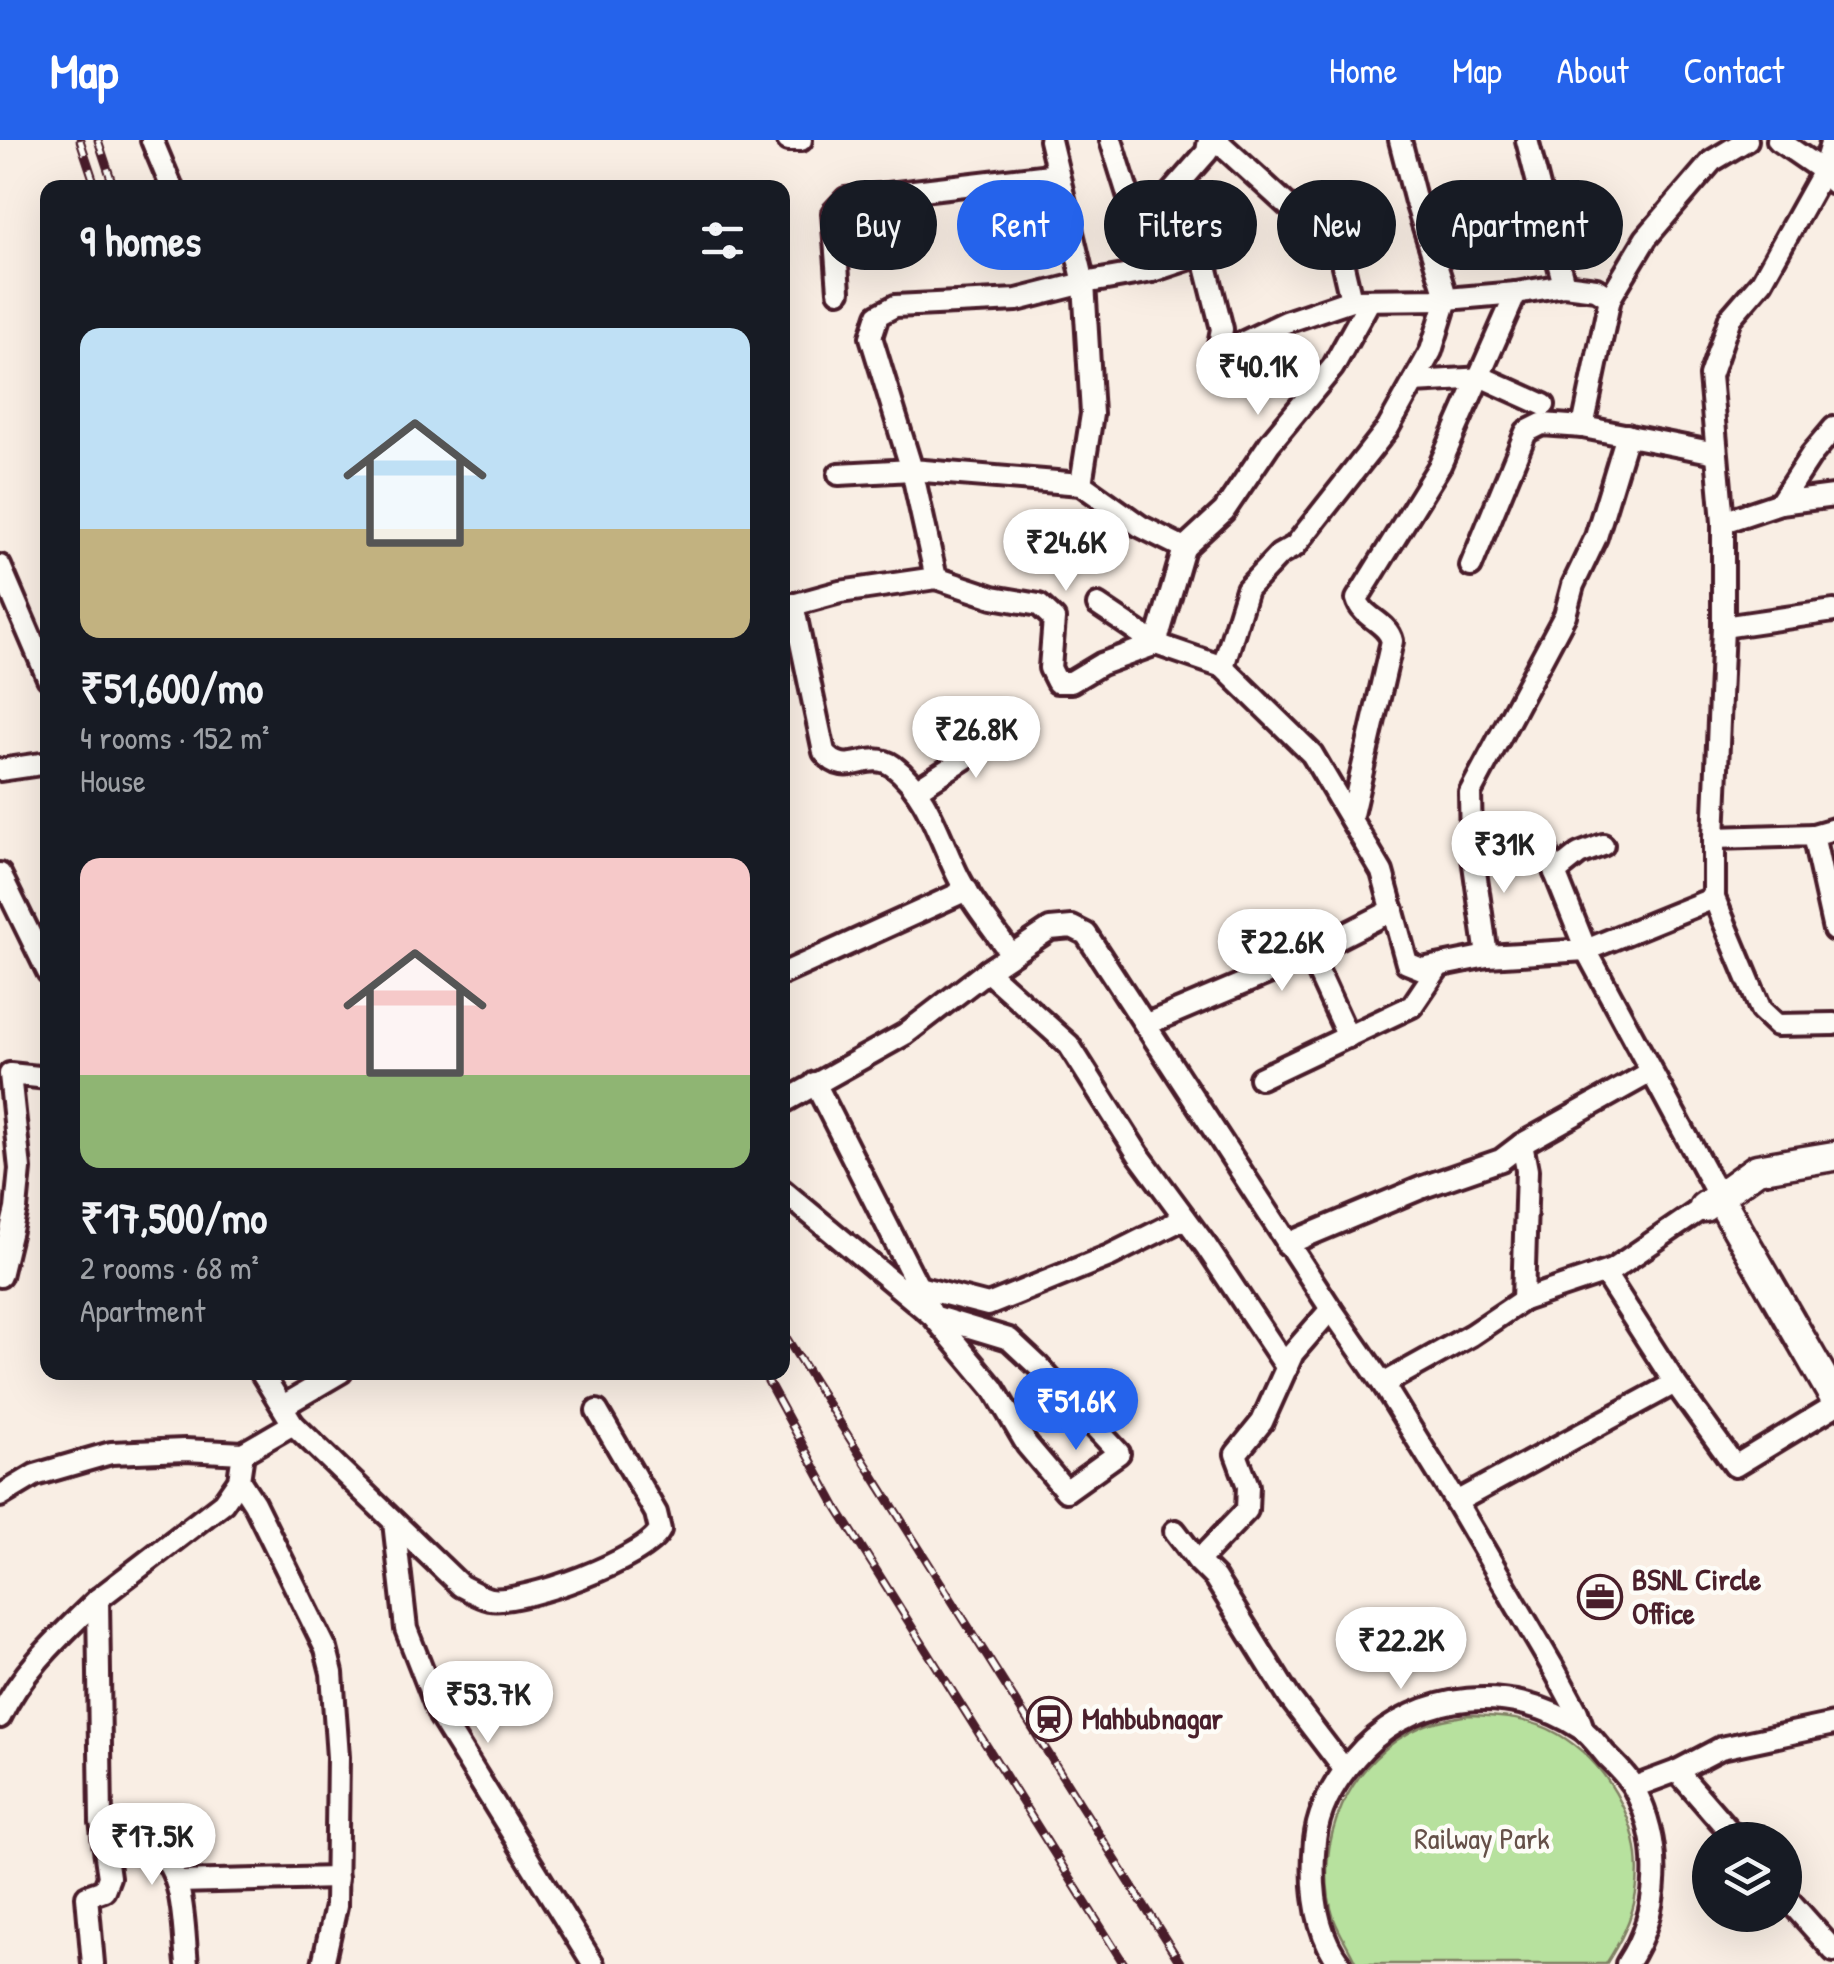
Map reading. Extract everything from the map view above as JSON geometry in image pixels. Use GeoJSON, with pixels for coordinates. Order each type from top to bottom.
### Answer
{"type":"FeatureCollection","features":[{"type":"Feature","properties":{"kind":"street"},"geometry":{"type":"LineString","coordinates":[[152,140],[169,180]]}},
{"type":"Feature","properties":{"kind":"street"},"geometry":{"type":"LineString","coordinates":[[788,140],[801,140]]}},
{"type":"Feature","properties":{"kind":"street"},"geometry":{"type":"LineString","coordinates":[[1050,140],[1084,283],[1092,414],[1081,484]]}},
{"type":"Feature","properties":{"kind":"street"},"geometry":{"type":"LineString","coordinates":[[1111,140],[1124,180]]}},
{"type":"Feature","properties":{"kind":"street"},"geometry":{"type":"LineString","coordinates":[[1156,644],[1184,548],[1224,511],[1270,443],[1333,367],[1361,300],[1340,253],[1212,140],[1182,180]]}},
{"type":"Feature","properties":{"kind":"street"},"geometry":{"type":"LineString","coordinates":[[1224,668],[1247,589],[1279,555],[1295,546],[1388,428],[1431,351],[1448,299],[1400,140]]}},
{"type":"Feature","properties":{"kind":"street"},"geometry":{"type":"LineString","coordinates":[[1527,140],[1564,285]]}},
{"type":"Feature","properties":{"kind":"street"},"geometry":{"type":"LineString","coordinates":[[1583,427],[1610,298],[1646,238],[1712,161],[1747,140]]}},
{"type":"Feature","properties":{"kind":"street"},"geometry":{"type":"LineString","coordinates":[[1778,140],[1828,177]]}},
{"type":"Feature","properties":{"kind":"street"},"geometry":{"type":"LineString","coordinates":[[1832,140],[1828,177],[1762,281],[1730,318],[1710,376],[1722,522],[1723,627],[1714,898],[1761,1010],[1777,1025],[1834,1024]]}},
{"type":"Feature","properties":{"kind":"street"},"geometry":{"type":"LineString","coordinates":[[839,291],[833,214],[846,199],[1058,174]]}},
{"type":"Feature","properties":{"kind":"street"},"geometry":{"type":"LineString","coordinates":[[936,578],[912,470],[871,337],[878,315],[895,306],[1017,300],[1152,271],[1203,254],[1222,329],[1216,356],[1286,322],[1361,300],[1516,294],[1564,285],[1596,289],[1610,298]]}},
{"type":"Feature","properties":{"kind":"street"},"geometry":{"type":"LineString","coordinates":[[1350,820],[1392,641],[1390,634],[1360,608],[1357,599],[1440,465],[1516,294]]}},
{"type":"Feature","properties":{"kind":"street"},"geometry":{"type":"LineString","coordinates":[[1414,382],[1484,378],[1544,405]]}},
{"type":"Feature","properties":{"kind":"street"},"geometry":{"type":"LineString","coordinates":[[1472,566],[1526,432],[1542,424],[1583,427],[1716,453]]}},
{"type":"Feature","properties":{"kind":"street"},"geometry":{"type":"LineString","coordinates":[[1780,503],[1834,428]]}},
{"type":"Feature","properties":{"kind":"street"},"geometry":{"type":"LineString","coordinates":[[1487,956],[1471,842],[1470,793],[1565,615],[1573,585],[1596,536],[1627,435]]}},
{"type":"Feature","properties":{"kind":"street"},"geometry":{"type":"LineString","coordinates":[[838,474],[912,470],[1081,484],[1140,526],[1184,548]]}},
{"type":"Feature","properties":{"kind":"street"},"geometry":{"type":"LineString","coordinates":[[1722,522],[1780,503],[1834,496]]}},
{"type":"Feature","properties":{"kind":"street"},"geometry":{"type":"LineString","coordinates":[[0,566],[40,659]]}},
{"type":"Feature","properties":{"kind":"street"},"geometry":{"type":"LineString","coordinates":[[790,605],[840,592],[936,578],[993,597],[1039,605],[1054,619],[1050,668],[1056,682],[1071,682],[1100,664],[1156,644]]}},
{"type":"Feature","properties":{"kind":"street"},"geometry":{"type":"LineString","coordinates":[[1098,605],[1156,644],[1224,668],[1312,754],[1382,872],[1407,962],[1422,970],[1487,956],[1586,950],[1714,898]]}},
{"type":"Feature","properties":{"kind":"street"},"geometry":{"type":"LineString","coordinates":[[1723,627],[1834,611]]}},
{"type":"Feature","properties":{"kind":"street"},"geometry":{"type":"LineString","coordinates":[[790,614],[824,752],[832,762],[844,766],[878,760],[892,766],[916,790],[966,890],[1011,954]]}},
{"type":"Feature","properties":{"kind":"street"},"geometry":{"type":"LineString","coordinates":[[916,790],[1009,730]]}},
{"type":"Feature","properties":{"kind":"street"},"geometry":{"type":"LineString","coordinates":[[0,770],[40,764]]}},
{"type":"Feature","properties":{"kind":"street"},"geometry":{"type":"LineString","coordinates":[[1714,838],[1824,832],[1834,930]]}},
{"type":"Feature","properties":{"kind":"street"},"geometry":{"type":"LineString","coordinates":[[1471,842],[1525,852],[1546,850],[1586,950],[1651,1072],[1711,1202],[1834,1397]]}},
{"type":"Feature","properties":{"kind":"street"},"geometry":{"type":"LineString","coordinates":[[1556,873],[1579,854],[1603,845]]}},
{"type":"Feature","properties":{"kind":"street"},"geometry":{"type":"LineString","coordinates":[[0,874],[40,956]]}},
{"type":"Feature","properties":{"kind":"street"},"geometry":{"type":"LineString","coordinates":[[790,970],[966,890]]}},
{"type":"Feature","properties":{"kind":"street"},"geometry":{"type":"LineString","coordinates":[[1147,1024],[1309,952],[1392,910]]}},
{"type":"Feature","properties":{"kind":"street"},"geometry":{"type":"LineString","coordinates":[[790,1099],[905,1034],[1050,929],[1072,926],[1086,934],[1383,1384],[1555,1671],[1583,1729]]}},
{"type":"Feature","properties":{"kind":"street"},"geometry":{"type":"LineString","coordinates":[[1309,952],[1348,1037]]}},
{"type":"Feature","properties":{"kind":"street"},"geometry":{"type":"LineString","coordinates":[[1260,1078],[1412,1006],[1439,966]]}},
{"type":"Feature","properties":{"kind":"street"},"geometry":{"type":"LineString","coordinates":[[987,971],[1070,1046],[1138,1154],[1286,1368]]}},
{"type":"Feature","properties":{"kind":"street"},"geometry":{"type":"LineString","coordinates":[[1288,1244],[1422,1187],[1501,1160],[1522,1144],[1651,1072]]}},
{"type":"Feature","properties":{"kind":"street"},"geometry":{"type":"LineString","coordinates":[[0,1276],[16,1209],[20,1169],[5,1074],[40,1077]]}},
{"type":"Feature","properties":{"kind":"street"},"geometry":{"type":"LineString","coordinates":[[790,1197],[933,1316],[994,1389],[1027,1445],[1066,1492],[1119,1453],[1039,1367],[1008,1340],[933,1316],[814,1083]]}},
{"type":"Feature","properties":{"kind":"street"},"geometry":{"type":"LineString","coordinates":[[1522,1144],[1527,1170],[1523,1300]]}},
{"type":"Feature","properties":{"kind":"street"},"geometry":{"type":"LineString","coordinates":[[1383,1384],[1471,1335],[1523,1300],[1605,1274],[1756,1169],[1834,1156]]}},
{"type":"Feature","properties":{"kind":"street"},"geometry":{"type":"LineString","coordinates":[[918,1288],[988,1304],[1109,1256],[1185,1218]]}},
{"type":"Feature","properties":{"kind":"street"},"geometry":{"type":"LineString","coordinates":[[1605,1274],[1675,1383],[1735,1466],[1834,1406]]}},
{"type":"Feature","properties":{"kind":"street"},"geometry":{"type":"LineString","coordinates":[[1198,1560],[1247,1510],[1248,1486],[1236,1454],[1262,1422],[1293,1353],[1331,1309]]}},
{"type":"Feature","properties":{"kind":"street"},"geometry":{"type":"LineString","coordinates":[[266,1380],[288,1415],[394,1522],[461,1586],[488,1598],[508,1598],[568,1584],[646,1547],[660,1530],[656,1512],[597,1411]]}},
{"type":"Feature","properties":{"kind":"street"},"geometry":{"type":"LineString","coordinates":[[0,1717],[11,1694],[46,1649],[98,1599],[223,1502],[238,1480],[243,1453],[331,1380]]}},
{"type":"Feature","properties":{"kind":"street"},"geometry":{"type":"LineString","coordinates":[[1456,1502],[1675,1383]]}},
{"type":"Feature","properties":{"kind":"street"},"geometry":{"type":"LineString","coordinates":[[0,1496],[35,1474],[111,1453],[243,1453]]}},
{"type":"Feature","properties":{"kind":"street"},"geometry":{"type":"LineString","coordinates":[[238,1480],[254,1503],[329,1661],[338,1757],[337,1878],[336,1906],[323,1964]]}},
{"type":"Feature","properties":{"kind":"street"},"geometry":{"type":"LineString","coordinates":[[394,1522],[406,1629],[440,1716],[593,1964]]}},
{"type":"Feature","properties":{"kind":"street"},"geometry":{"type":"LineString","coordinates":[[1174,1531],[1215,1578],[1289,1697],[1344,1769]]}},
{"type":"Feature","properties":{"kind":"street"},"geometry":{"type":"LineString","coordinates":[[93,1964],[87,1896],[104,1890],[109,1877],[100,1821],[98,1599]]}},
{"type":"Feature","properties":{"kind":"street"},"geometry":{"type":"LineString","coordinates":[[1340,1964],[1318,1918],[1312,1874],[1316,1831],[1327,1798],[1344,1769],[1382,1731],[1429,1706],[1482,1697],[1535,1705],[1583,1729],[1634,1787],[1650,1826],[1656,1867],[1652,1908],[1638,1948],[1627,1964]]}},
{"type":"Feature","properties":{"kind":"street"},"geometry":{"type":"LineString","coordinates":[[1634,1787],[1721,1748],[1834,1724]]}},
{"type":"Feature","properties":{"kind":"street"},"geometry":{"type":"LineString","coordinates":[[1677,1771],[1721,1822]]}},
{"type":"Feature","properties":{"kind":"street"},"geometry":{"type":"LineString","coordinates":[[100,1821],[161,1853],[177,1882],[187,1964]]}},
{"type":"Feature","properties":{"kind":"street"},"geometry":{"type":"LineString","coordinates":[[177,1882],[337,1878]]}},
{"type":"Feature","properties":{"kind":"street"},"geometry":{"type":"LineString","coordinates":[[1802,1915],[1834,1950]]}},
{"type":"Feature","properties":{"kind":"green space","name":"Railway Park"},"geometry":{"type":"Polygon","coordinates":[[[1468,1715],[1526,1721],[1558,1734],[1594,1763],[1621,1802],[1635,1847],[1636,1893],[1625,1930],[1606,1964],[1355,1961],[1334,1919],[1328,1890],[1332,1833],[1342,1806],[1356,1780],[1397,1740],[1428,1724],[1468,1715]]]}},
{"type":"Feature","properties":{"kind":"railway"},"geometry":{"type":"LineString","coordinates":[[80,140],[93,180]]}},
{"type":"Feature","properties":{"kind":"railway"},"geometry":{"type":"LineString","coordinates":[[98,140],[111,180]]}},
{"type":"Feature","properties":{"kind":"railway"},"geometry":{"type":"LineString","coordinates":[[790,1344],[1181,1964]]}},
{"type":"Feature","properties":{"kind":"railway"},"geometry":{"type":"LineString","coordinates":[[767,1380],[837,1508],[1124,1964]]}},
{"type":"Feature","properties":{"kind":"place","name":"BSNL Circle Office"},"geometry":{"type":"Point","coordinates":[1600,1597]}},
{"type":"Feature","properties":{"kind":"place","name":"Mahbubnagar"},"geometry":{"type":"Point","coordinates":[1049,1719]}}]}
